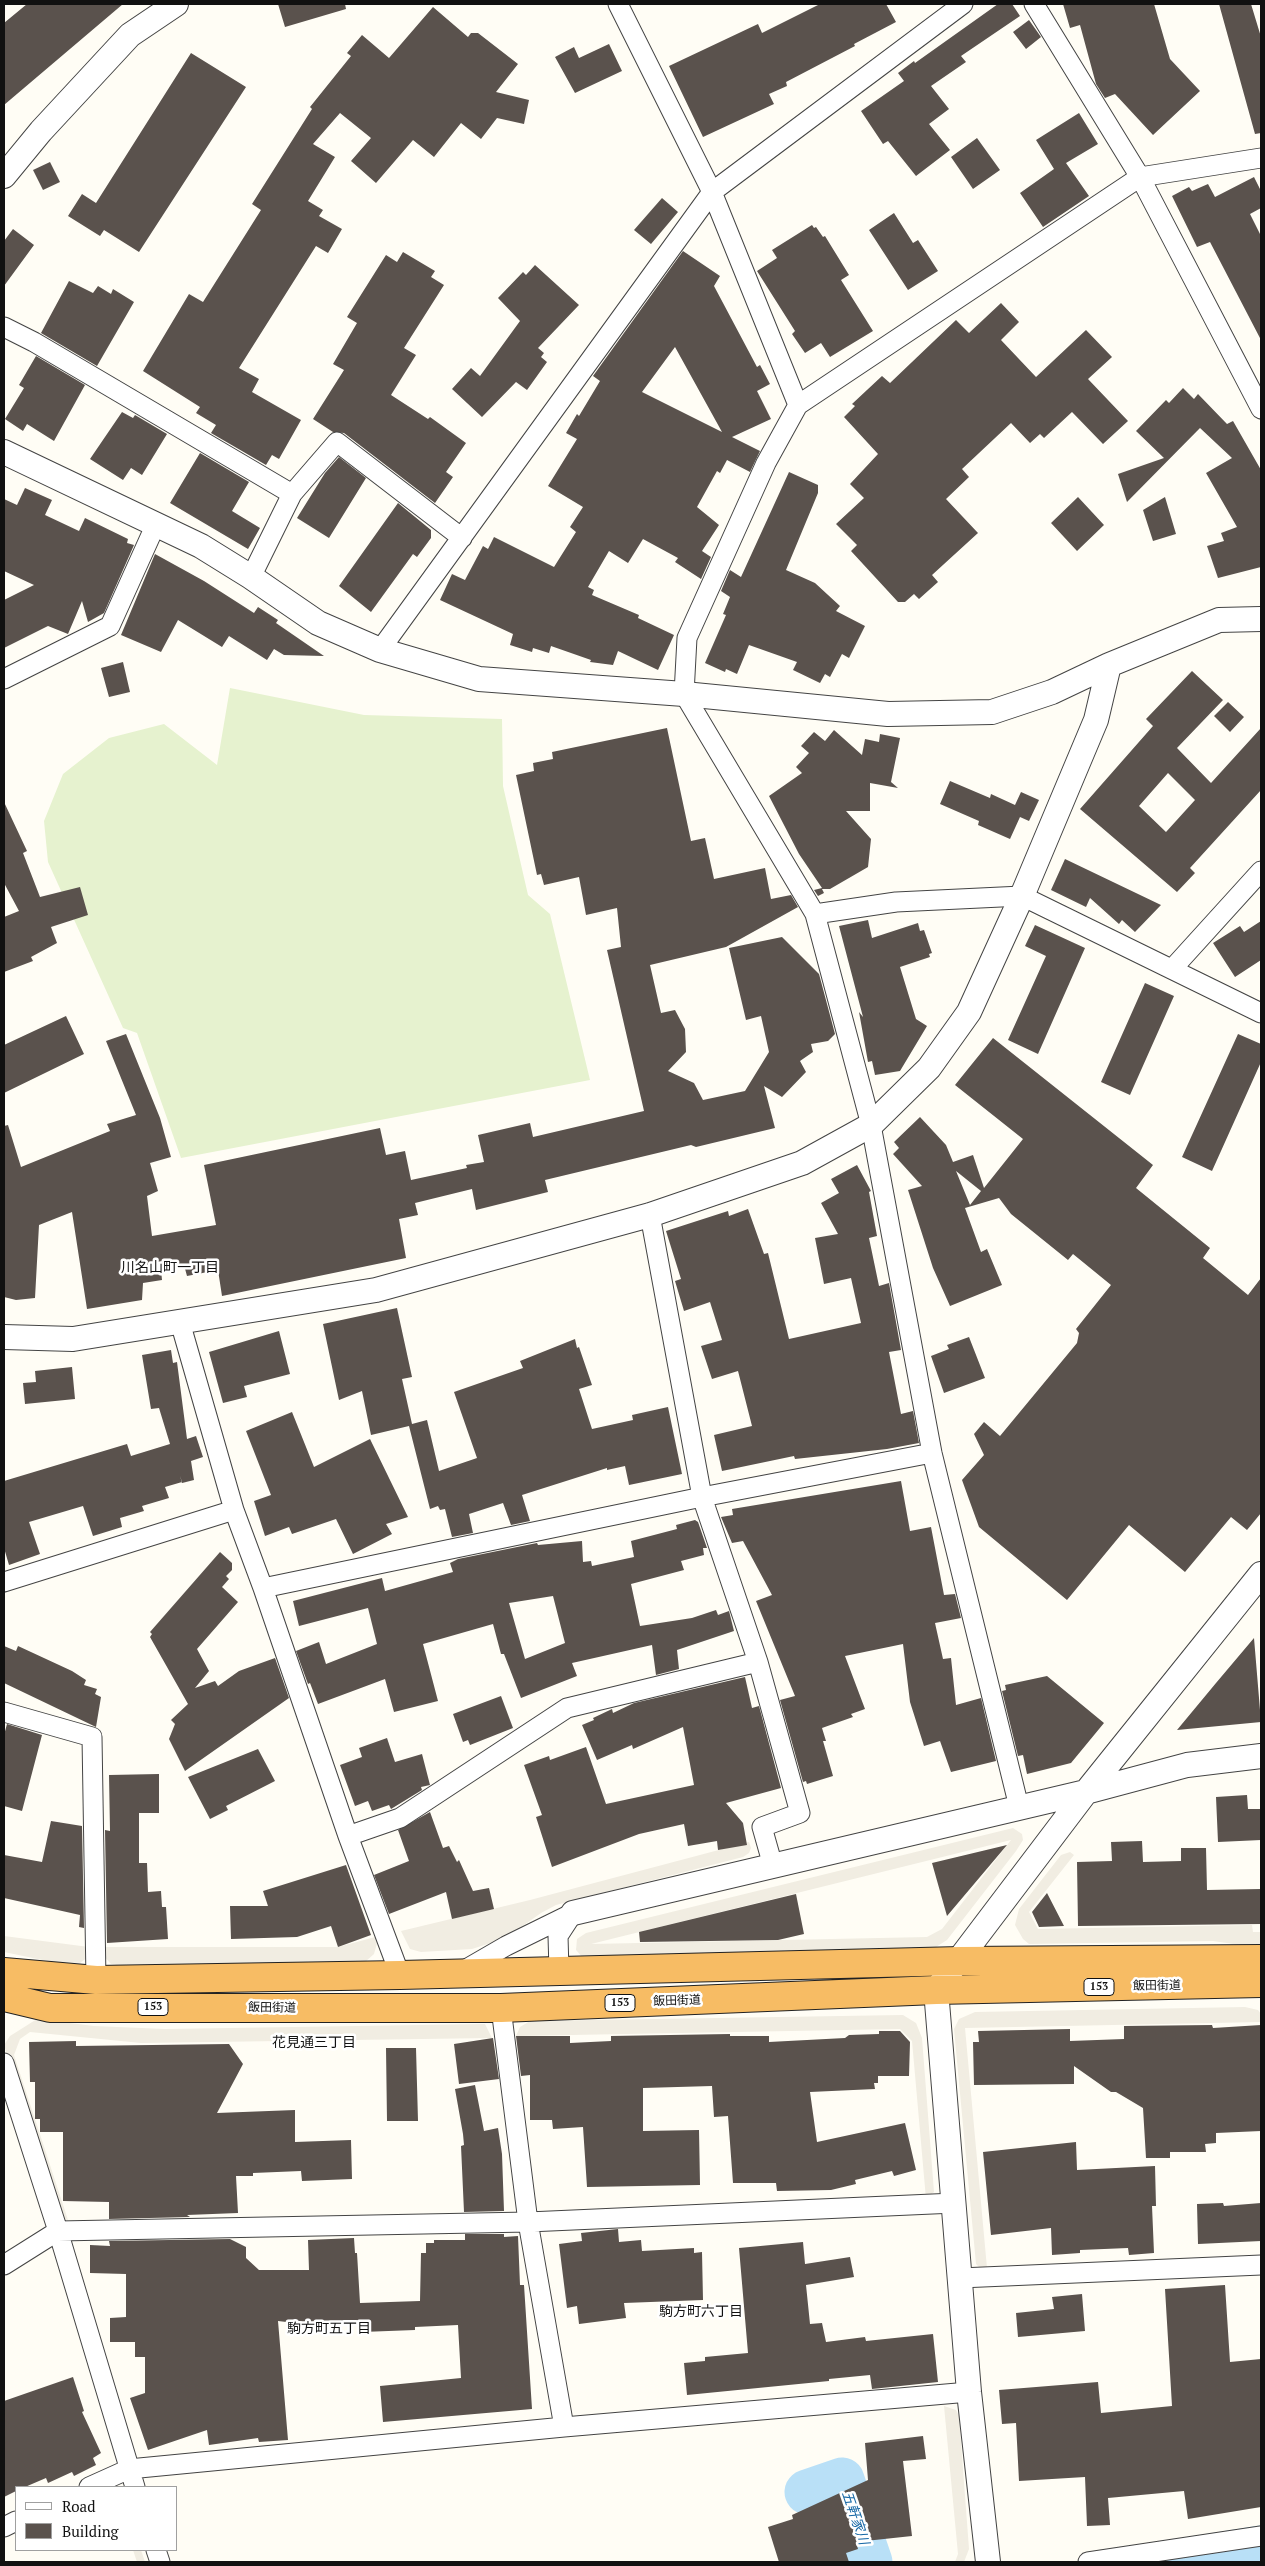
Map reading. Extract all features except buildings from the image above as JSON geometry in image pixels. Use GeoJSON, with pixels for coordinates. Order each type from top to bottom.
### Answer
{"type":"FeatureCollection","features":[{"type":"Feature","properties":{"kind":"highway","name":"153"},"geometry":{"type":"LineString","coordinates":[[4,1972],[96,1980],[400,1975],[960,1961],[1261,1959]]}},
{"type":"Feature","properties":{"kind":"highway","name":"飯田街道"},"geometry":{"type":"LineString","coordinates":[[4,1997],[50,2008],[500,2008],[936,1990],[1261,1983]]}},
{"type":"Feature","properties":{"kind":"street"},"geometry":{"type":"LineString","coordinates":[[4,176],[41,131],[130,35],[176,4]]}},
{"type":"Feature","properties":{"kind":"street"},"geometry":{"type":"LineString","coordinates":[[618,4],[712,192],[798,405]]}},
{"type":"Feature","properties":{"kind":"street"},"geometry":{"type":"LineString","coordinates":[[380,650],[712,192],[963,4]]}},
{"type":"Feature","properties":{"kind":"street"},"geometry":{"type":"LineString","coordinates":[[1034,4],[1140,177],[1261,409]]}},
{"type":"Feature","properties":{"kind":"street"},"geometry":{"type":"LineString","coordinates":[[1019,1807],[932,1454],[871,1125],[814,914],[684,694],[686,638],[766,464],[798,405],[1140,177],[1261,158]]}},
{"type":"Feature","properties":{"kind":"street"},"geometry":{"type":"LineString","coordinates":[[4,327],[34,342],[292,494]]}},
{"type":"Feature","properties":{"kind":"street"},"geometry":{"type":"LineString","coordinates":[[251,577],[292,494],[337,442],[462,538]]}},
{"type":"Feature","properties":{"kind":"street"},"geometry":{"type":"LineString","coordinates":[[4,452],[201,546],[251,577],[318,623],[380,650],[479,679],[684,694],[888,714],[992,712],[1052,692],[1109,665],[1219,620],[1261,619]]}},
{"type":"Feature","properties":{"kind":"street"},"geometry":{"type":"LineString","coordinates":[[4,679],[110,626],[156,524]]}},
{"type":"Feature","properties":{"kind":"street"},"geometry":{"type":"LineString","coordinates":[[4,1337],[73,1339],[376,1290],[650,1215],[802,1164],[871,1125],[929,1068],[969,1012],[1022,896],[1096,720],[1109,665]]}},
{"type":"Feature","properties":{"kind":"street"},"geometry":{"type":"LineString","coordinates":[[1173,968],[1261,871]]}},
{"type":"Feature","properties":{"kind":"street"},"geometry":{"type":"LineString","coordinates":[[814,914],[896,902],[1022,896],[1173,968],[1261,1013]]}},
{"type":"Feature","properties":{"kind":"street"},"geometry":{"type":"LineString","coordinates":[[650,1215],[702,1497],[758,1662],[800,1813],[762,1827],[773,1866]]}},
{"type":"Feature","properties":{"kind":"street"},"geometry":{"type":"LineString","coordinates":[[180,1322],[234,1510],[264,1588],[348,1836],[400,1975]]}},
{"type":"Feature","properties":{"kind":"street"},"geometry":{"type":"LineString","coordinates":[[264,1588],[702,1497],[932,1454]]}},
{"type":"Feature","properties":{"kind":"street"},"geometry":{"type":"LineString","coordinates":[[4,1582],[234,1510]]}},
{"type":"Feature","properties":{"kind":"street"},"geometry":{"type":"LineString","coordinates":[[988,2562],[969,2392],[955,2203],[936,1990],[960,1961],[1086,1792],[1261,1574]]}},
{"type":"Feature","properties":{"kind":"street"},"geometry":{"type":"LineString","coordinates":[[348,1836],[400,1818],[567,1708],[758,1662]]}},
{"type":"Feature","properties":{"kind":"street"},"geometry":{"type":"LineString","coordinates":[[4,1712],[92,1738],[96,1980]]}},
{"type":"Feature","properties":{"kind":"street"},"geometry":{"type":"LineString","coordinates":[[460,1973],[506,1946],[573,1913],[1086,1792],[1187,1765],[1261,1756]]}},
{"type":"Feature","properties":{"kind":"street"},"geometry":{"type":"LineString","coordinates":[[559,1971],[558,1936],[573,1913]]}},
{"type":"Feature","properties":{"kind":"street"},"geometry":{"type":"LineString","coordinates":[[500,2008],[528,2222],[564,2426]]}},
{"type":"Feature","properties":{"kind":"street"},"geometry":{"type":"LineString","coordinates":[[4,2063],[58,2232],[135,2486]]}},
{"type":"Feature","properties":{"kind":"street"},"geometry":{"type":"LineString","coordinates":[[4,2265],[58,2232],[528,2222],[955,2203]]}},
{"type":"Feature","properties":{"kind":"street"},"geometry":{"type":"LineString","coordinates":[[960,2278],[1261,2265]]}},
{"type":"Feature","properties":{"kind":"street"},"geometry":{"type":"LineString","coordinates":[[91,2486],[129,2469],[564,2426],[969,2392]]}},
{"type":"Feature","properties":{"kind":"street"},"geometry":{"type":"LineString","coordinates":[[1088,2562],[1261,2536]]}},
{"type":"Feature","properties":{"kind":"green space"},"geometry":{"type":"Polygon","coordinates":[[[230,688],[364,715],[502,719],[503,786],[528,895],[550,914],[590,1080],[181,1158],[137,1033],[123,1028],[48,862],[44,821],[63,774],[109,738],[164,724],[217,765],[230,688]]]}},
{"type":"Feature","properties":{"kind":"shaded area"},"geometry":{"type":"Polygon","coordinates":[[[1013,1828],[1022,1834],[1023,1840],[1016,1851],[947,1940],[936,1947],[788,1951],[752,1956],[583,1958],[576,1950],[577,1939],[586,1933],[1013,1828]],[[1011,1840],[591,1944],[927,1937],[942,1929],[1011,1840]]]}},
{"type":"Feature","properties":{"kind":"shaded area"},"geometry":{"type":"Polygon","coordinates":[[[749,1842],[751,1848],[749,1853],[743,1857],[556,1905],[541,1913],[506,1938],[472,1949],[421,1952],[410,1949],[401,1931],[530,1900],[749,1842]]]}},
{"type":"Feature","properties":{"kind":"shaded area"},"geometry":{"type":"Polygon","coordinates":[[[1070,1852],[1074,1855],[1029,1912],[1038,1929],[1252,1925],[1253,1932],[1261,1932],[1261,1948],[1213,1941],[1029,1944],[1023,1939],[1015,1925],[1019,1909],[1061,1855],[1070,1852]]]}},
{"type":"Feature","properties":{"kind":"shaded area"},"geometry":{"type":"Polygon","coordinates":[[[4,1936],[89,1947],[88,1957],[80,1963],[52,1962],[4,1952],[4,1936]]]}},
{"type":"Feature","properties":{"kind":"shaded area"},"geometry":{"type":"Polygon","coordinates":[[[379,1936],[374,1954],[365,1962],[128,1967],[111,1964],[103,1955],[103,1947],[338,1947],[379,1936]]]}},
{"type":"Feature","properties":{"kind":"shaded area"},"geometry":{"type":"Polygon","coordinates":[[[1245,2007],[1258,2010],[1261,2014],[1261,2022],[965,2028],[987,2268],[979,2267],[976,2264],[954,2029],[959,2019],[975,2012],[1245,2007]]]}},
{"type":"Feature","properties":{"kind":"shaded area"},"geometry":{"type":"Polygon","coordinates":[[[903,2015],[916,2023],[922,2038],[934,2192],[926,2199],[912,2041],[900,2029],[516,2036],[520,2027],[530,2021],[903,2015]]]}},
{"type":"Feature","properties":{"kind":"shaded area"},"geometry":{"type":"Polygon","coordinates":[[[37,2019],[94,2026],[165,2029],[485,2024],[492,2038],[141,2043],[30,2032],[20,2039],[14,2055],[68,2220],[62,2219],[57,2211],[4,2045],[10,2036],[37,2019]]]}},
{"type":"Feature","properties":{"kind":"shaded area"},"geometry":{"type":"Polygon","coordinates":[[[944,2406],[956,2410],[959,2416],[969,2549],[964,2562],[955,2562],[958,2554],[944,2406]]]}},
{"type":"Feature","properties":{"kind":"shaded area"},"geometry":{"type":"Polygon","coordinates":[[[133,2551],[141,2551],[145,2562],[137,2562],[133,2551]]]}},
{"type":"Feature","properties":{"kind":"waterway","name":"五軒家川"},"geometry":{"type":"LineString","coordinates":[[807,2492],[842,2480],[870,2562]]}},
{"type":"Feature","properties":{"kind":"waterway","name":"五軒家川"},"geometry":{"type":"LineString","coordinates":[[1174,2562],[1261,2548]]}},
{"type":"Feature","properties":{"kind":"district","name":"川名山町一丁目"},"geometry":{"type":"Point","coordinates":[170,1268]}},
{"type":"Feature","properties":{"kind":"district","name":"花見通三丁目"},"geometry":{"type":"Point","coordinates":[314,2043]}},
{"type":"Feature","properties":{"kind":"district","name":"駒方町六丁目"},"geometry":{"type":"Point","coordinates":[701,2312]}},
{"type":"Feature","properties":{"kind":"district","name":"駒方町五丁目"},"geometry":{"type":"Point","coordinates":[329,2329]}}]}
